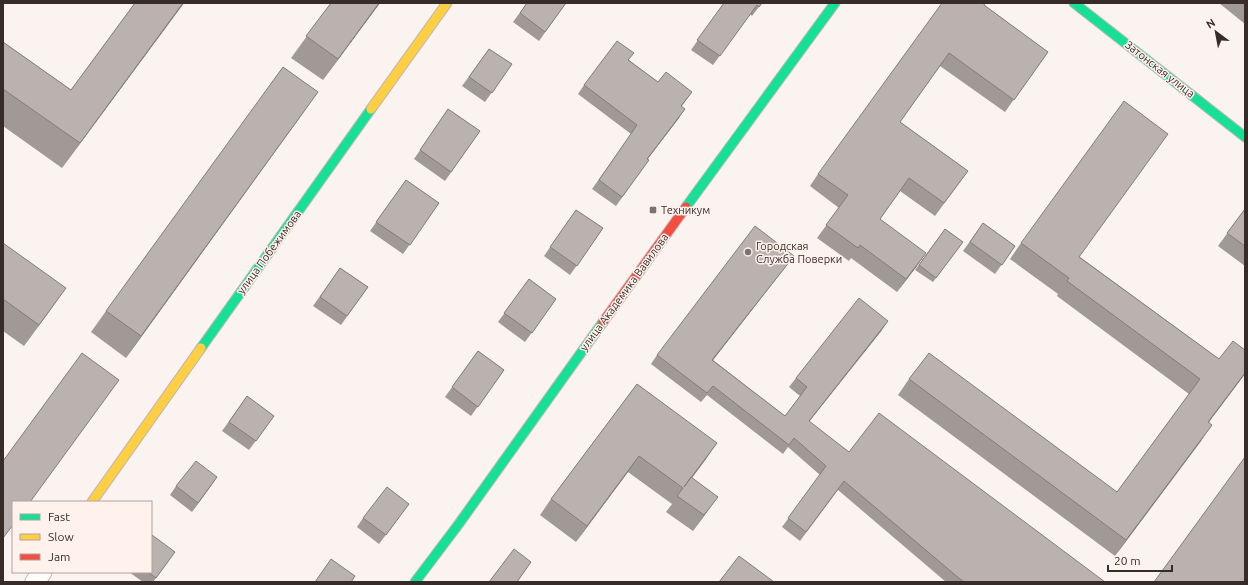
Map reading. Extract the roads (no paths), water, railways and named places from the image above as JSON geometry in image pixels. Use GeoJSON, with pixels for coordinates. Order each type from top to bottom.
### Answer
{"type":"FeatureCollection","features":[{"type":"Feature","properties":{"kind":"street","name":"улица Побежимова"},"geometry":{"type":"LineString","coordinates":[[93,501],[224,314],[447,3]]}},
{"type":"Feature","properties":{"kind":"street","name":"улица Академика Вавилова"},"geometry":{"type":"LineString","coordinates":[[415,582],[458,525],[667,232],[835,3]]}},
{"type":"Feature","properties":{"kind":"street","name":"Затонская улица"},"geometry":{"type":"LineString","coordinates":[[1074,3],[1245,136]]}},
{"type":"Feature","properties":{"kind":"street"},"geometry":{"type":"LineString","coordinates":[[35,582],[41,573]]}},
{"type":"Feature","properties":{"kind":"place","name":"Техникум"},"geometry":{"type":"Point","coordinates":[653,210]}},
{"type":"Feature","properties":{"kind":"place","name":"Городская Служба Поверки"},"geometry":{"type":"Point","coordinates":[748,252]}}]}
